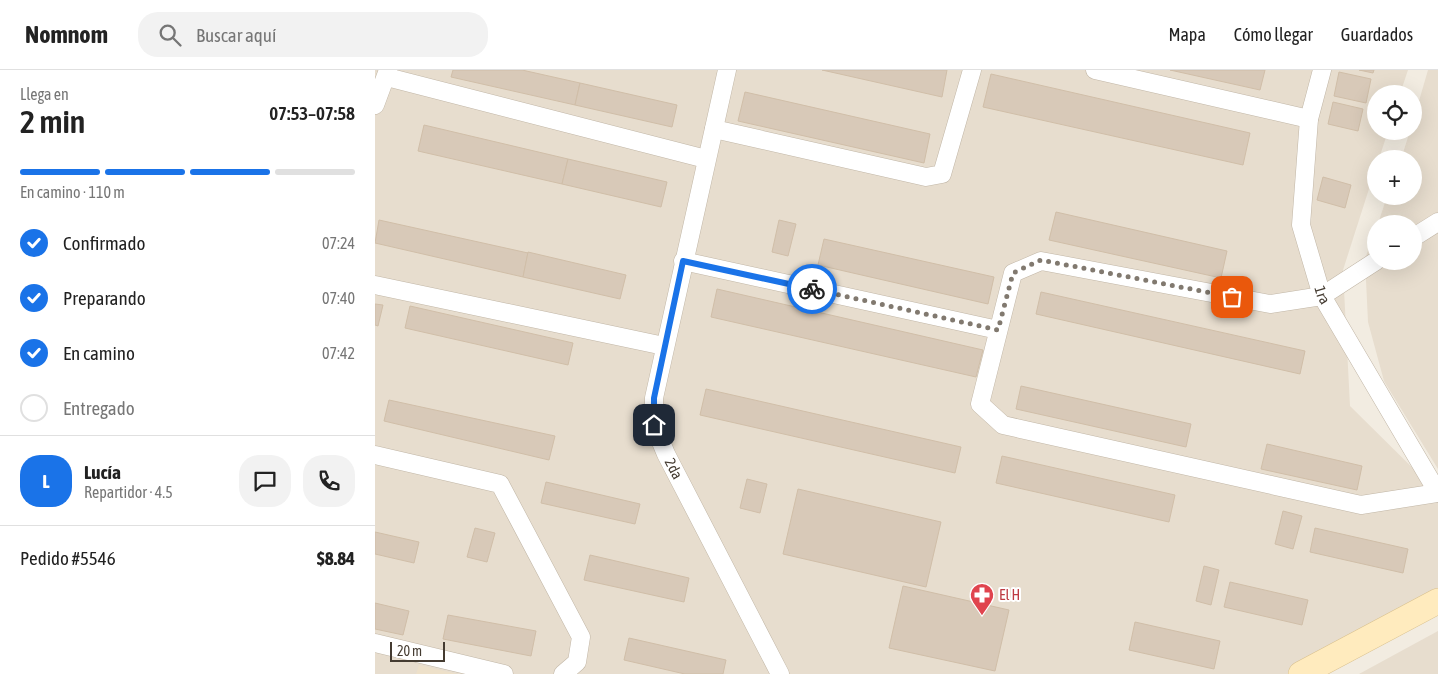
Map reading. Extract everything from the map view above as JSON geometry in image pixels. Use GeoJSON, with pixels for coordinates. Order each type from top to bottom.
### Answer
{"type":"FeatureCollection","features":[{"type":"Feature","properties":{"kind":"main road"},"geometry":{"type":"LineString","coordinates":[[1301,674],[1438,601]]}},
{"type":"Feature","properties":{"kind":"street","name":"2da"},"geometry":{"type":"LineString","coordinates":[[727,70],[654,398],[654,425],[666,454],[781,674]]}},
{"type":"Feature","properties":{"kind":"street"},"geometry":{"type":"LineString","coordinates":[[714,129],[926,177],[942,174],[972,70]]}},
{"type":"Feature","properties":{"kind":"street"},"geometry":{"type":"LineString","coordinates":[[1095,70],[1309,119]]}},
{"type":"Feature","properties":{"kind":"street","name":"1ra"},"geometry":{"type":"LineString","coordinates":[[1322,70],[1309,119],[1301,225],[1322,296],[1438,493]]}},
{"type":"Feature","properties":{"kind":"street"},"geometry":{"type":"LineString","coordinates":[[375,105],[387,74],[706,159]]}},
{"type":"Feature","properties":{"kind":"street"},"geometry":{"type":"LineString","coordinates":[[1422,233],[1438,222]]}},
{"type":"Feature","properties":{"kind":"street"},"geometry":{"type":"LineString","coordinates":[[1367,267],[1322,296],[1270,304],[1041,260],[1013,273],[979,404],[1003,425],[1361,505],[1438,493]]}},
{"type":"Feature","properties":{"kind":"street"},"geometry":{"type":"LineString","coordinates":[[683,261],[998,330]]}},
{"type":"Feature","properties":{"kind":"street"},"geometry":{"type":"LineString","coordinates":[[375,285],[665,346]]}},
{"type":"Feature","properties":{"kind":"street"},"geometry":{"type":"LineString","coordinates":[[375,455],[500,484],[581,637],[577,662],[563,674]]}},
{"type":"Feature","properties":{"kind":"street"},"geometry":{"type":"LineString","coordinates":[[375,643],[504,674]]}},
{"type":"Feature","properties":{"kind":"shaded area"},"geometry":{"type":"Polygon","coordinates":[[[375,70],[1408,70],[1403,85],[1367,85],[1367,140],[1385,140],[1382,150],[1367,150],[1367,195],[1343,270],[1350,406],[1438,493],[1438,605],[1313,674],[375,674],[375,70]]]}},
{"type":"Feature","properties":{"kind":"shaded area"},"geometry":{"type":"Polygon","coordinates":[[[1428,70],[1438,70],[1438,469],[1384,381],[1368,322],[1365,259],[1367,253],[1367,270],[1422,270],[1422,215],[1381,215],[1384,205],[1422,205],[1422,150],[1404,150],[1407,140],[1422,140],[1422,91],[1428,70]]]}},
{"type":"Feature","properties":{"kind":"shaded area"},"geometry":{"type":"Polygon","coordinates":[[[1438,631],[1438,674],[1359,674],[1438,631]]]}},
{"type":"Feature","properties":{"kind":"shaded area"},"geometry":{"type":"Polygon","coordinates":[[[419,665],[457,674],[416,674],[419,665]]]}},
{"type":"Feature","properties":{"kind":"building"},"geometry":{"type":"Polygon","coordinates":[[[453,70],[522,70],[580,83],[575,105],[451,77],[453,70]]]}},
{"type":"Feature","properties":{"kind":"building"},"geometry":{"type":"Polygon","coordinates":[[[822,70],[947,70],[942,97],[822,70]]]}},
{"type":"Feature","properties":{"kind":"building"},"geometry":{"type":"Polygon","coordinates":[[[1170,70],[1265,70],[1260,90],[1170,70]]]}},
{"type":"Feature","properties":{"kind":"building"},"geometry":{"type":"Polygon","coordinates":[[[1359,70],[1374,70],[1373,73],[1359,70]]]}},
{"type":"Feature","properties":{"kind":"building"},"geometry":{"type":"Polygon","coordinates":[[[1339,72],[1371,79],[1370,85],[1367,85],[1366,103],[1334,96],[1339,72]]]}},
{"type":"Feature","properties":{"kind":"building"},"geometry":{"type":"Polygon","coordinates":[[[991,74],[1250,133],[1243,165],[983,107],[991,74]]]}},
{"type":"Feature","properties":{"kind":"building"},"geometry":{"type":"Polygon","coordinates":[[[580,83],[677,105],[672,127],[575,105],[580,83]]]}},
{"type":"Feature","properties":{"kind":"building"},"geometry":{"type":"Polygon","coordinates":[[[745,92],[930,134],[924,163],[738,121],[745,92]]]}},
{"type":"Feature","properties":{"kind":"building"},"geometry":{"type":"Polygon","coordinates":[[[1333,102],[1363,109],[1358,131],[1328,124],[1333,102]]]}},
{"type":"Feature","properties":{"kind":"building"},"geometry":{"type":"Polygon","coordinates":[[[424,125],[568,159],[562,184],[418,151],[424,125]]]}},
{"type":"Feature","properties":{"kind":"building"},"geometry":{"type":"Polygon","coordinates":[[[568,159],[667,182],[661,207],[562,184],[568,159]]]}},
{"type":"Feature","properties":{"kind":"building"},"geometry":{"type":"Polygon","coordinates":[[[1323,177],[1351,185],[1345,208],[1317,200],[1323,177]]]}},
{"type":"Feature","properties":{"kind":"building"},"geometry":{"type":"Polygon","coordinates":[[[1056,212],[1227,251],[1221,278],[1049,240],[1056,212]]]}},
{"type":"Feature","properties":{"kind":"building"},"geometry":{"type":"Polygon","coordinates":[[[379,220],[528,253],[523,277],[375,243],[379,220]]]}},
{"type":"Feature","properties":{"kind":"building"},"geometry":{"type":"Polygon","coordinates":[[[779,220],[796,224],[788,256],[772,252],[779,220]]]}},
{"type":"Feature","properties":{"kind":"building"},"geometry":{"type":"Polygon","coordinates":[[[824,239],[994,277],[988,304],[818,265],[824,239]]]}},
{"type":"Feature","properties":{"kind":"building"},"geometry":{"type":"Polygon","coordinates":[[[528,252],[626,275],[620,299],[523,277],[528,252]]]}},
{"type":"Feature","properties":{"kind":"building"},"geometry":{"type":"Polygon","coordinates":[[[717,289],[983,350],[976,377],[711,317],[717,289]]]}},
{"type":"Feature","properties":{"kind":"building"},"geometry":{"type":"Polygon","coordinates":[[[1041,292],[1305,351],[1300,374],[1036,314],[1041,292]]]}},
{"type":"Feature","properties":{"kind":"building"},"geometry":{"type":"Polygon","coordinates":[[[375,304],[383,305],[378,326],[375,325],[375,304]]]}},
{"type":"Feature","properties":{"kind":"building"},"geometry":{"type":"Polygon","coordinates":[[[410,306],[573,343],[568,365],[405,328],[410,306]]]}},
{"type":"Feature","properties":{"kind":"building"},"geometry":{"type":"Polygon","coordinates":[[[1021,386],[1191,424],[1186,447],[1016,409],[1021,386]]]}},
{"type":"Feature","properties":{"kind":"building"},"geometry":{"type":"Polygon","coordinates":[[[706,389],[961,447],[955,473],[700,415],[706,389]]]}},
{"type":"Feature","properties":{"kind":"building"},"geometry":{"type":"Polygon","coordinates":[[[389,400],[555,436],[549,460],[384,421],[389,400]]]}},
{"type":"Feature","properties":{"kind":"building"},"geometry":{"type":"Polygon","coordinates":[[[1267,444],[1362,466],[1357,490],[1261,469],[1267,444]]]}},
{"type":"Feature","properties":{"kind":"building"},"geometry":{"type":"Polygon","coordinates":[[[1002,456],[1175,495],[1169,522],[996,483],[1002,456]]]}},
{"type":"Feature","properties":{"kind":"building"},"geometry":{"type":"Polygon","coordinates":[[[747,479],[767,484],[760,513],[740,508],[747,479]]]}},
{"type":"Feature","properties":{"kind":"building"},"geometry":{"type":"Polygon","coordinates":[[[546,482],[640,504],[635,524],[541,503],[546,482]]]}},
{"type":"Feature","properties":{"kind":"building"},"geometry":{"type":"Polygon","coordinates":[[[798,489],[941,522],[926,587],[783,554],[798,489]]]}},
{"type":"Feature","properties":{"kind":"building"},"geometry":{"type":"Polygon","coordinates":[[[1283,511],[1302,516],[1293,549],[1275,544],[1283,511]]]}},
{"type":"Feature","properties":{"kind":"building"},"geometry":{"type":"Polygon","coordinates":[[[475,528],[495,533],[487,562],[467,557],[475,528]]]}},
{"type":"Feature","properties":{"kind":"building"},"geometry":{"type":"Polygon","coordinates":[[[1315,528],[1408,549],[1403,573],[1310,552],[1315,528]]]}},
{"type":"Feature","properties":{"kind":"building"},"geometry":{"type":"Polygon","coordinates":[[[375,532],[419,542],[414,563],[375,554],[375,532]]]}},
{"type":"Feature","properties":{"kind":"building"},"geometry":{"type":"Polygon","coordinates":[[[590,555],[689,578],[684,602],[584,580],[590,555]]]}},
{"type":"Feature","properties":{"kind":"building"},"geometry":{"type":"Polygon","coordinates":[[[1204,566],[1219,570],[1211,605],[1196,601],[1204,566]]]}},
{"type":"Feature","properties":{"kind":"building"},"geometry":{"type":"Polygon","coordinates":[[[1230,582],[1308,600],[1302,625],[1224,607],[1230,582]]]}},
{"type":"Feature","properties":{"kind":"building"},"geometry":{"type":"Polygon","coordinates":[[[903,586],[1009,610],[995,671],[889,648],[903,586]]]}},
{"type":"Feature","properties":{"kind":"building"},"geometry":{"type":"Polygon","coordinates":[[[375,603],[409,611],[403,635],[375,629],[375,603]]]}},
{"type":"Feature","properties":{"kind":"building"},"geometry":{"type":"Polygon","coordinates":[[[448,615],[536,631],[531,656],[443,639],[448,615]]]}},
{"type":"Feature","properties":{"kind":"building"},"geometry":{"type":"Polygon","coordinates":[[[1135,622],[1220,641],[1214,669],[1129,650],[1135,622]]]}},
{"type":"Feature","properties":{"kind":"building"},"geometry":{"type":"Polygon","coordinates":[[[629,638],[726,660],[723,674],[685,674],[624,660],[629,638]]]}},
{"type":"Feature","properties":{"kind":"way so far"},"geometry":{"type":"LineString","coordinates":[[812,289],[998,330],[1013,273],[1041,260],[1232,297]]}},
{"type":"Feature","properties":{"kind":"place","name":"El H"},"geometry":{"type":"Point","coordinates":[982,616]}},
{"type":"Feature","properties":{"kind":"route"},"geometry":{"type":"LineString","coordinates":[[654,425],[654,398],[683,261],[812,289]]}}]}
